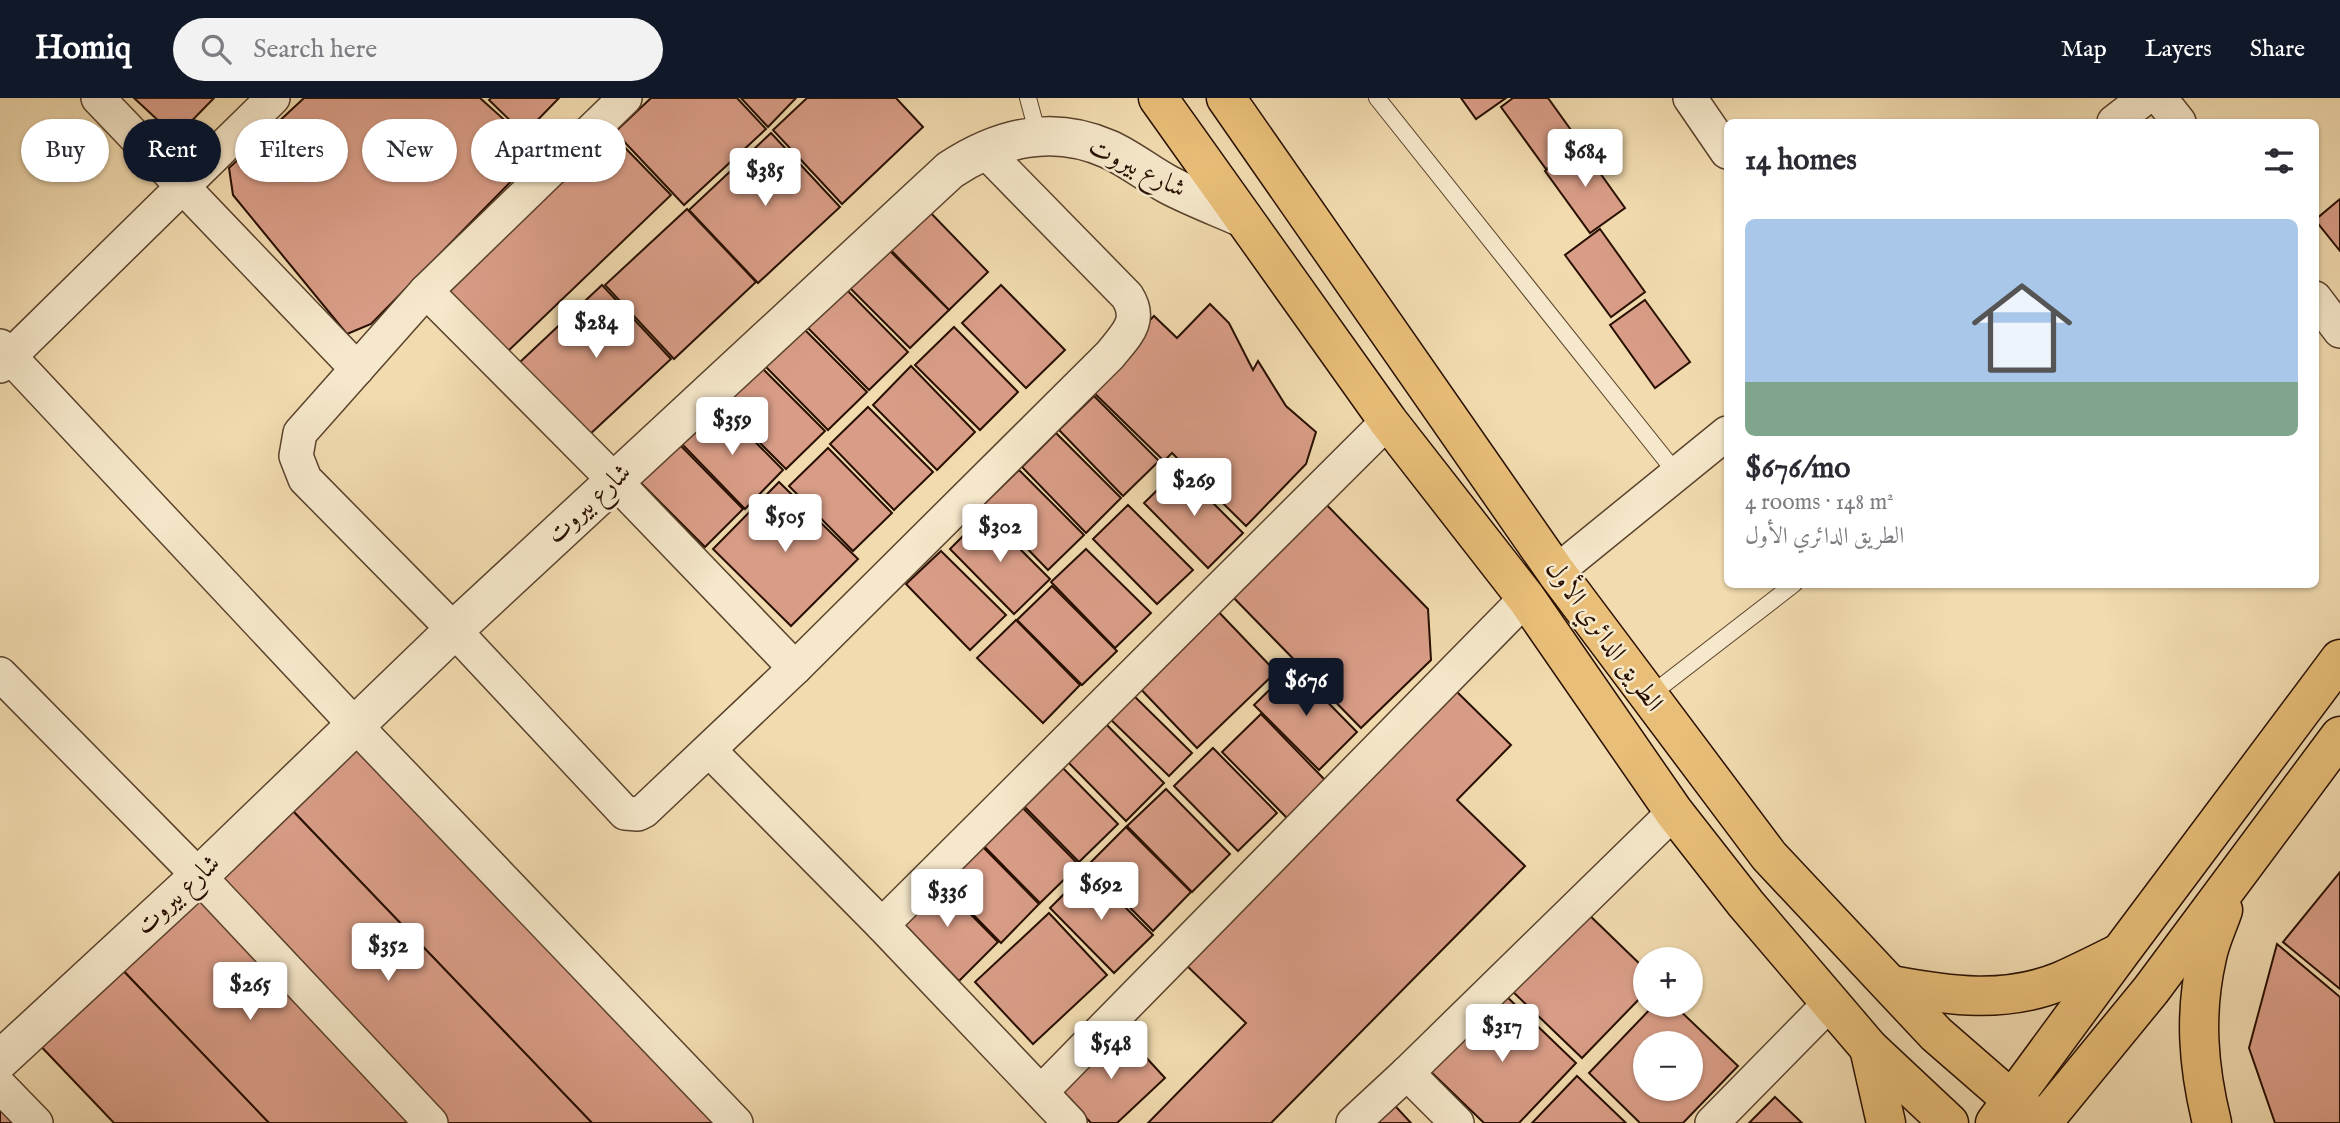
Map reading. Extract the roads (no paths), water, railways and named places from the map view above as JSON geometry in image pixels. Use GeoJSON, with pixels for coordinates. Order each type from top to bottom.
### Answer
{"type":"FeatureCollection","features":[{"type":"Feature","properties":{"kind":"main road","name":"الطريق الدائري الأول"},"geometry":{"type":"LineString","coordinates":[[1158,98],[1388,421],[1526,598],[1674,812],[1746,904],[1869,1048],[1949,1123]]}},
{"type":"Feature","properties":{"kind":"main road","name":"الطريق الدائري الأول"},"geometry":{"type":"LineString","coordinates":[[1233,101],[1556,572],[1769,856],[1936,1034],[2023,1118]]}},
{"type":"Feature","properties":{"kind":"main road"},"geometry":{"type":"LineString","coordinates":[[2023,1118],[2120,953],[2340,659]]}},
{"type":"Feature","properties":{"kind":"main road"},"geometry":{"type":"LineString","coordinates":[[2023,1118],[2151,990],[2340,736]]}},
{"type":"Feature","properties":{"kind":"main road"},"geometry":{"type":"LineString","coordinates":[[2212,1123],[2204,1092],[2197,1025],[2207,955],[2235,875]]}},
{"type":"Feature","properties":{"kind":"main road"},"geometry":{"type":"LineString","coordinates":[[1891,985],[1980,998],[2020,993],[2060,982],[2120,953]]}},
{"type":"Feature","properties":{"kind":"main road"},"geometry":{"type":"LineString","coordinates":[[1869,1048],[1886,1123]]}},
{"type":"Feature","properties":{"kind":"street"},"geometry":{"type":"LineString","coordinates":[[98,98],[357,369]]}},
{"type":"Feature","properties":{"kind":"street"},"geometry":{"type":"LineString","coordinates":[[273,98],[3,356],[736,1123]]}},
{"type":"Feature","properties":{"kind":"street"},"geometry":{"type":"LineString","coordinates":[[625,98],[426,291],[300,433],[296,456],[305,479],[454,630],[625,813],[632,815],[644,811],[795,668],[1110,355],[1133,323],[1135,308],[1127,296],[985,151]]}},
{"type":"Feature","properties":{"kind":"street"},"geometry":{"type":"LineString","coordinates":[[1690,98],[1724,148]]}},
{"type":"Feature","properties":{"kind":"street"},"geometry":{"type":"LineString","coordinates":[[2118,119],[2145,98]]}},
{"type":"Feature","properties":{"kind":"street"},"geometry":{"type":"LineString","coordinates":[[2160,98],[2177,119]]}},
{"type":"Feature","properties":{"kind":"street","name":"شارع بيروت"},"geometry":{"type":"LineString","coordinates":[[0,1060],[199,876],[614,480],[950,170],[1009,141],[1038,135],[1078,139],[1109,149],[1170,185],[1242,218]]}},
{"type":"Feature","properties":{"kind":"street"},"geometry":{"type":"LineString","coordinates":[[426,291],[614,480],[795,668]]}},
{"type":"Feature","properties":{"kind":"street"},"geometry":{"type":"LineString","coordinates":[[2319,303],[2340,331]]}},
{"type":"Feature","properties":{"kind":"street"},"geometry":{"type":"LineString","coordinates":[[882,925],[1388,421]]}},
{"type":"Feature","properties":{"kind":"street"},"geometry":{"type":"LineString","coordinates":[[1556,572],[1724,435]]}},
{"type":"Feature","properties":{"kind":"street"},"geometry":{"type":"LineString","coordinates":[[1041,1091],[1526,598]]}},
{"type":"Feature","properties":{"kind":"street"},"geometry":{"type":"LineString","coordinates":[[0,674],[199,876],[431,1123]]}},
{"type":"Feature","properties":{"kind":"street"},"geometry":{"type":"LineString","coordinates":[[709,750],[882,925],[1070,1123]]}},
{"type":"Feature","properties":{"kind":"street"},"geometry":{"type":"LineString","coordinates":[[1353,1123],[1408,1073],[1674,812]]}},
{"type":"Feature","properties":{"kind":"street"},"geometry":{"type":"LineString","coordinates":[[1712,1123],[1831,1002]]}},
{"type":"Feature","properties":{"kind":"street"},"geometry":{"type":"LineString","coordinates":[[1408,1073],[1457,1123]]}},
{"type":"Feature","properties":{"kind":"street"},"geometry":{"type":"LineString","coordinates":[[0,1086],[36,1123]]}},
{"type":"Feature","properties":{"kind":"lane"},"geometry":{"type":"LineString","coordinates":[[1028,98],[1038,135]]}},
{"type":"Feature","properties":{"kind":"lane"},"geometry":{"type":"LineString","coordinates":[[1377,98],[1677,474]]}},
{"type":"Feature","properties":{"kind":"lane"},"geometry":{"type":"LineString","coordinates":[[1649,696],[1789,588]]}}]}
